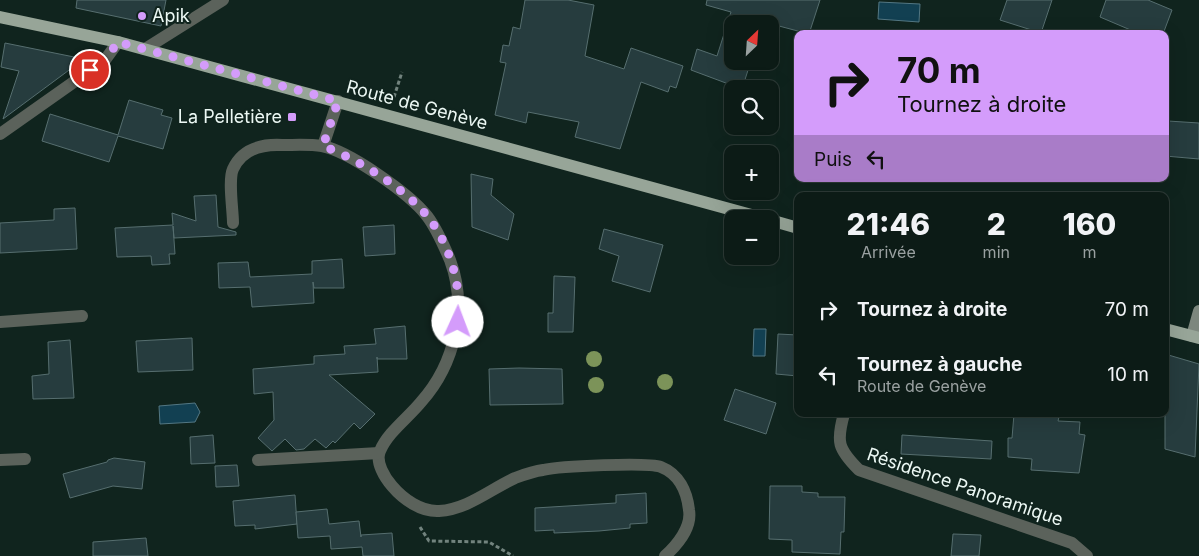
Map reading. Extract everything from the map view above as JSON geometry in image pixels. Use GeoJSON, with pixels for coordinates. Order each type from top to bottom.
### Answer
{"type":"FeatureCollection","features":[{"type":"Feature","properties":{"kind":"main road","name":"Route de Genève"},"geometry":{"type":"LineString","coordinates":[[0,17],[145,49],[733,210]]}},
{"type":"Feature","properties":{"kind":"main road"},"geometry":{"type":"LineString","coordinates":[[779,223],[794,227]]}},
{"type":"Feature","properties":{"kind":"main road"},"geometry":{"type":"LineString","coordinates":[[1169,330],[1195,337]]}},
{"type":"Feature","properties":{"kind":"street"},"geometry":{"type":"LineString","coordinates":[[145,49],[223,0]]}},
{"type":"Feature","properties":{"kind":"street"},"geometry":{"type":"LineString","coordinates":[[0,134],[105,60],[118,42]]}},
{"type":"Feature","properties":{"kind":"street"},"geometry":{"type":"LineString","coordinates":[[323,146],[338,101]]}},
{"type":"Feature","properties":{"kind":"street"},"geometry":{"type":"LineString","coordinates":[[233,223],[232,171],[240,158],[252,149],[274,144],[323,146],[359,164],[406,195],[428,217],[451,262],[458,287],[459,310],[448,360],[423,401],[392,433],[379,452],[379,464],[392,486],[414,505],[436,512],[459,507],[515,478],[544,469],[640,465],[660,467],[676,477],[687,494],[690,515],[684,534],[665,556]]}},
{"type":"Feature","properties":{"kind":"street"},"geometry":{"type":"LineString","coordinates":[[1195,337],[1199,312]]}},
{"type":"Feature","properties":{"kind":"street"},"geometry":{"type":"LineString","coordinates":[[0,322],[82,316]]}},
{"type":"Feature","properties":{"kind":"street","name":"Résidence Panoramique"},"geometry":{"type":"LineString","coordinates":[[843,417],[839,431],[839,446],[858,470],[1072,543],[1088,556]]}},
{"type":"Feature","properties":{"kind":"street"},"geometry":{"type":"LineString","coordinates":[[258,460],[379,452]]}},
{"type":"Feature","properties":{"kind":"street"},"geometry":{"type":"LineString","coordinates":[[0,460],[25,459]]}},
{"type":"Feature","properties":{"kind":"path"},"geometry":{"type":"LineString","coordinates":[[394,97],[402,72]]}},
{"type":"Feature","properties":{"kind":"path"},"geometry":{"type":"LineString","coordinates":[[414,505],[419,525],[429,540],[489,542],[513,556]]}},
{"type":"Feature","properties":{"kind":"water"},"geometry":{"type":"Polygon","coordinates":[[[879,2],[920,4],[919,22],[878,19],[879,2]]]}},
{"type":"Feature","properties":{"kind":"water"},"geometry":{"type":"Polygon","coordinates":[[[754,329],[766,329],[765,356],[753,356],[754,329]]]}},
{"type":"Feature","properties":{"kind":"water"},"geometry":{"type":"Polygon","coordinates":[[[195,403],[200,412],[195,422],[160,424],[159,406],[195,403]]]}},
{"type":"Feature","properties":{"kind":"building"},"geometry":{"type":"Polygon","coordinates":[[[77,0],[166,0],[161,26],[76,8],[77,0]]]}},
{"type":"Feature","properties":{"kind":"building"},"geometry":{"type":"Polygon","coordinates":[[[525,0],[568,0],[594,5],[585,56],[624,69],[631,48],[683,66],[676,88],[670,86],[668,92],[641,82],[620,149],[575,137],[579,122],[528,112],[526,123],[495,115],[506,63],[500,62],[503,45],[509,46],[513,27],[520,29],[525,0]]]}},
{"type":"Feature","properties":{"kind":"building"},"geometry":{"type":"Polygon","coordinates":[[[707,0],[820,0],[810,30],[794,30],[779,26],[779,15],[730,15],[731,12],[706,5],[707,0]]]}},
{"type":"Feature","properties":{"kind":"building"},"geometry":{"type":"Polygon","coordinates":[[[1007,0],[1052,0],[1042,30],[1032,30],[1000,20],[1007,0]]]}},
{"type":"Feature","properties":{"kind":"building"},"geometry":{"type":"Polygon","coordinates":[[[1106,0],[1148,0],[1172,10],[1164,30],[1131,30],[1100,17],[1106,0]]]}},
{"type":"Feature","properties":{"kind":"building"},"geometry":{"type":"Polygon","coordinates":[[[724,34],[724,70],[748,70],[745,80],[724,80],[724,82],[691,70],[697,49],[717,56],[724,34]]]}},
{"type":"Feature","properties":{"kind":"building"},"geometry":{"type":"Polygon","coordinates":[[[5,43],[84,59],[3,119],[19,71],[1,67],[5,43]]]}},
{"type":"Feature","properties":{"kind":"building"},"geometry":{"type":"Polygon","coordinates":[[[129,100],[163,110],[161,115],[172,118],[163,149],[118,136],[109,162],[42,141],[50,114],[118,135],[129,100]]]}},
{"type":"Feature","properties":{"kind":"building"},"geometry":{"type":"Polygon","coordinates":[[[1169,121],[1199,123],[1199,159],[1169,156],[1169,121]]]}},
{"type":"Feature","properties":{"kind":"building"},"geometry":{"type":"Polygon","coordinates":[[[471,174],[493,179],[491,195],[514,214],[508,240],[472,227],[471,174]]]}},
{"type":"Feature","properties":{"kind":"building"},"geometry":{"type":"Polygon","coordinates":[[[216,195],[218,227],[236,232],[236,235],[174,238],[173,226],[175,254],[169,254],[170,264],[152,265],[151,256],[117,257],[115,228],[173,225],[172,213],[196,221],[194,196],[216,195]]]}},
{"type":"Feature","properties":{"kind":"building"},"geometry":{"type":"Polygon","coordinates":[[[75,208],[77,249],[0,253],[0,223],[54,220],[54,209],[75,208]]]}},
{"type":"Feature","properties":{"kind":"building"},"geometry":{"type":"Polygon","coordinates":[[[394,225],[395,254],[365,256],[363,227],[394,225]]]}},
{"type":"Feature","properties":{"kind":"building"},"geometry":{"type":"Polygon","coordinates":[[[604,229],[663,245],[650,292],[612,281],[619,256],[599,249],[604,229]]]}},
{"type":"Feature","properties":{"kind":"building"},"geometry":{"type":"Polygon","coordinates":[[[342,259],[344,288],[314,288],[313,282],[314,303],[252,307],[250,287],[219,288],[218,263],[248,262],[250,277],[312,274],[312,261],[342,259]]]}},
{"type":"Feature","properties":{"kind":"building"},"geometry":{"type":"Polygon","coordinates":[[[554,276],[575,277],[573,332],[548,332],[548,313],[553,313],[554,276]]]}},
{"type":"Feature","properties":{"kind":"building"},"geometry":{"type":"Polygon","coordinates":[[[405,326],[407,359],[377,359],[378,372],[329,375],[375,414],[360,429],[354,423],[335,443],[333,441],[326,448],[315,439],[304,449],[296,450],[285,439],[272,451],[258,438],[274,420],[273,392],[254,394],[253,369],[314,364],[314,356],[345,354],[344,346],[376,344],[374,329],[405,326]]]}},
{"type":"Feature","properties":{"kind":"building"},"geometry":{"type":"Polygon","coordinates":[[[778,334],[794,335],[794,376],[776,374],[778,334]]]}},
{"type":"Feature","properties":{"kind":"building"},"geometry":{"type":"Polygon","coordinates":[[[192,338],[193,370],[138,372],[136,341],[192,338]]]}},
{"type":"Feature","properties":{"kind":"building"},"geometry":{"type":"Polygon","coordinates":[[[70,340],[74,398],[33,399],[32,376],[49,374],[48,342],[70,340]]]}},
{"type":"Feature","properties":{"kind":"building"},"geometry":{"type":"Polygon","coordinates":[[[1169,355],[1199,364],[1195,457],[1165,449],[1165,417],[1169,417],[1169,355]]]}},
{"type":"Feature","properties":{"kind":"building"},"geometry":{"type":"Polygon","coordinates":[[[489,369],[562,369],[563,404],[490,405],[489,369]]]}},
{"type":"Feature","properties":{"kind":"building"},"geometry":{"type":"Polygon","coordinates":[[[735,389],[776,403],[766,434],[724,420],[735,389]]]}},
{"type":"Feature","properties":{"kind":"building"},"geometry":{"type":"Polygon","coordinates":[[[1014,417],[1059,417],[1058,421],[1080,422],[1079,434],[1085,435],[1079,473],[1031,470],[1032,459],[1008,457],[1008,438],[1012,438],[1014,417]]]}},
{"type":"Feature","properties":{"kind":"building"},"geometry":{"type":"Polygon","coordinates":[[[213,435],[215,463],[191,464],[190,437],[213,435]]]}},
{"type":"Feature","properties":{"kind":"building"},"geometry":{"type":"Polygon","coordinates":[[[902,435],[992,441],[991,459],[901,454],[902,435]]]}},
{"type":"Feature","properties":{"kind":"building"},"geometry":{"type":"Polygon","coordinates":[[[114,458],[145,462],[142,489],[113,486],[70,498],[63,474],[107,462],[114,458]]]}},
{"type":"Feature","properties":{"kind":"building"},"geometry":{"type":"Polygon","coordinates":[[[237,465],[239,486],[216,487],[215,466],[237,465]]]}},
{"type":"Feature","properties":{"kind":"building"},"geometry":{"type":"Polygon","coordinates":[[[770,486],[802,486],[802,492],[818,493],[818,497],[845,497],[844,532],[841,532],[840,554],[792,552],[792,540],[769,539],[770,486]]]}},
{"type":"Feature","properties":{"kind":"building"},"geometry":{"type":"Polygon","coordinates":[[[646,493],[647,523],[630,524],[630,528],[599,531],[554,533],[554,530],[535,531],[535,508],[616,503],[616,495],[646,493]]]}},
{"type":"Feature","properties":{"kind":"building"},"geometry":{"type":"Polygon","coordinates":[[[295,495],[297,524],[255,529],[255,525],[235,526],[233,501],[295,495]]]}},
{"type":"Feature","properties":{"kind":"building"},"geometry":{"type":"Polygon","coordinates":[[[327,509],[329,524],[359,521],[361,537],[361,535],[392,533],[394,556],[363,556],[362,547],[331,549],[330,536],[298,538],[296,512],[327,509]]]}},
{"type":"Feature","properties":{"kind":"building"},"geometry":{"type":"Polygon","coordinates":[[[953,534],[981,535],[979,556],[951,556],[953,534]]]}},
{"type":"Feature","properties":{"kind":"building"},"geometry":{"type":"Polygon","coordinates":[[[146,538],[148,556],[93,556],[93,542],[146,538]]]}},
{"type":"Feature","properties":{"kind":"place","name":"Apik"},"geometry":{"type":"Point","coordinates":[142,16]}},
{"type":"Feature","properties":{"kind":"place","name":"La Pelletière"},"geometry":{"type":"Point","coordinates":[292,117]}},
{"type":"Feature","properties":{"kind":"route"},"geometry":{"type":"LineString","coordinates":[[90,70],[105,60],[118,42],[338,101],[323,146],[339,152],[406,195],[428,217],[451,262],[458,287],[458,322]]}}]}
